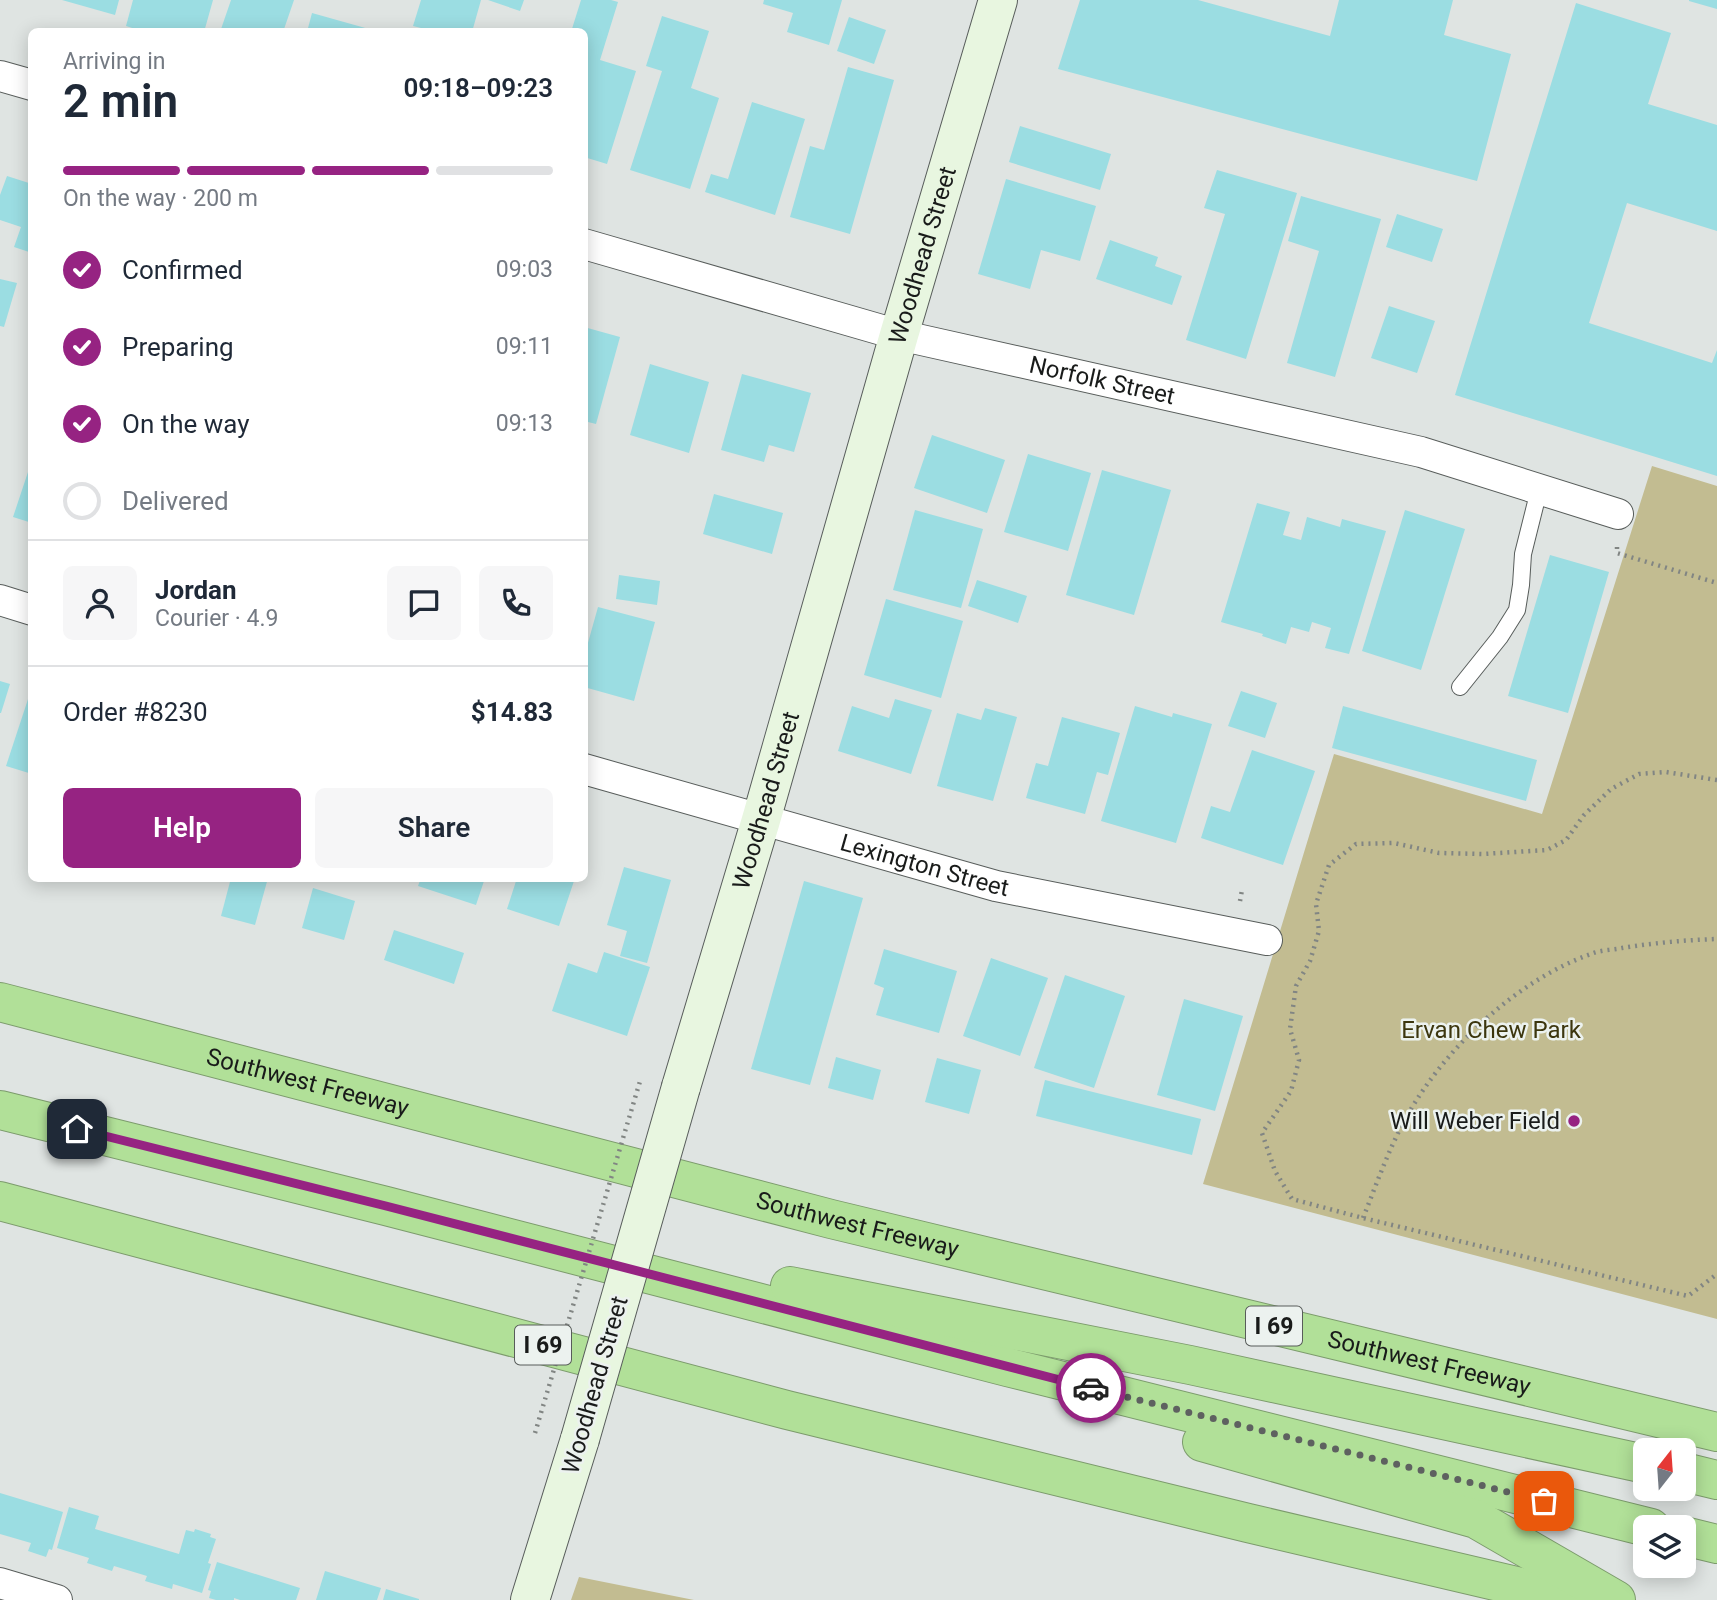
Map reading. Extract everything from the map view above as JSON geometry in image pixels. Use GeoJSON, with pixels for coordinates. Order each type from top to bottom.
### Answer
{"type":"FeatureCollection","features":[{"type":"Feature","properties":{"kind":"highway","name":"Southwest Freeway"},"geometry":{"type":"LineString","coordinates":[[0,1002],[831,1219],[1717,1432]]}},
{"type":"Feature","properties":{"kind":"highway"},"geometry":{"type":"LineString","coordinates":[[0,1110],[1633,1524]]}},
{"type":"Feature","properties":{"kind":"highway","name":"I 69"},"geometry":{"type":"LineString","coordinates":[[0,1202],[800,1413],[1576,1600]]}},
{"type":"Feature","properties":{"kind":"highway"},"geometry":{"type":"LineString","coordinates":[[386,1206],[1190,1365],[1633,1461]]}},
{"type":"Feature","properties":{"kind":"highway"},"geometry":{"type":"LineString","coordinates":[[386,1206],[874,1351],[1476,1518],[1616,1600]]}},
{"type":"Feature","properties":{"kind":"highway"},"geometry":{"type":"LineString","coordinates":[[1696,1475],[1717,1480]]}},
{"type":"Feature","properties":{"kind":"highway"},"geometry":{"type":"LineString","coordinates":[[1696,1539],[1717,1544]]}},
{"type":"Feature","properties":{"kind":"street","name":"Woodhead Street"},"geometry":{"type":"LineString","coordinates":[[530,1600],[580,1439],[998,0]]}},
{"type":"Feature","properties":{"kind":"street"},"geometry":{"type":"LineString","coordinates":[[0,75],[28,84]]}},
{"type":"Feature","properties":{"kind":"street","name":"Norfolk Street"},"geometry":{"type":"LineString","coordinates":[[588,245],[899,335],[1421,452],[1618,514]]}},
{"type":"Feature","properties":{"kind":"street"},"geometry":{"type":"LineString","coordinates":[[0,600],[28,609]]}},
{"type":"Feature","properties":{"kind":"street","name":"Lexington Street"},"geometry":{"type":"LineString","coordinates":[[588,770],[996,886],[1267,940]]}},
{"type":"Feature","properties":{"kind":"street"},"geometry":{"type":"LineString","coordinates":[[0,1583],[57,1600]]}},
{"type":"Feature","properties":{"kind":"lane"},"geometry":{"type":"LineString","coordinates":[[1461,687],[1500,637],[1517,610],[1523,554],[1539,490]]}},
{"type":"Feature","properties":{"kind":"path"},"geometry":{"type":"LineString","coordinates":[[1618,514],[1617,553],[1717,583]]}},
{"type":"Feature","properties":{"kind":"path"},"geometry":{"type":"LineString","coordinates":[[1717,780],[1666,772],[1639,774],[1611,789],[1584,815],[1566,840],[1547,850],[1440,853],[1394,843],[1356,844],[1329,865],[1316,904],[1319,932],[1310,961],[1296,986],[1290,1029],[1299,1060],[1292,1091],[1262,1133],[1275,1171],[1292,1199],[1688,1296],[1717,1274]]}},
{"type":"Feature","properties":{"kind":"path"},"geometry":{"type":"LineString","coordinates":[[1363,1218],[1386,1158],[1408,1115],[1448,1056],[1492,1013],[1542,976],[1592,953],[1649,943],[1717,939]]}},
{"type":"Feature","properties":{"kind":"path"},"geometry":{"type":"LineString","coordinates":[[535,1433],[641,1078]]}},
{"type":"Feature","properties":{"kind":"green space","name":"Ervan Chew Park"},"geometry":{"type":"Polygon","coordinates":[[[1652,466],[1717,486],[1717,1319],[1203,1184],[1334,754],[1542,814],[1652,466]]]}},
{"type":"Feature","properties":{"kind":"green space"},"geometry":{"type":"Polygon","coordinates":[[[579,1577],[694,1600],[571,1600],[579,1577]]]}},
{"type":"Feature","properties":{"kind":"building"},"geometry":{"type":"Polygon","coordinates":[[[62,0],[119,0],[115,15],[62,0]]]}},
{"type":"Feature","properties":{"kind":"building"},"geometry":{"type":"Polygon","coordinates":[[[133,0],[213,0],[205,28],[126,26],[133,0]]]}},
{"type":"Feature","properties":{"kind":"building"},"geometry":{"type":"Polygon","coordinates":[[[231,0],[294,0],[284,28],[221,28],[231,0]]]}},
{"type":"Feature","properties":{"kind":"building"},"geometry":{"type":"Polygon","coordinates":[[[421,0],[481,0],[473,28],[413,26],[421,0]]]}},
{"type":"Feature","properties":{"kind":"building"},"geometry":{"type":"Polygon","coordinates":[[[488,0],[524,0],[520,11],[488,0]]]}},
{"type":"Feature","properties":{"kind":"building"},"geometry":{"type":"Polygon","coordinates":[[[581,0],[618,2],[600,60],[636,71],[607,164],[588,158],[588,28],[572,28],[581,0]]]}},
{"type":"Feature","properties":{"kind":"building"},"geometry":{"type":"Polygon","coordinates":[[[764,0],[842,0],[829,45],[787,32],[793,13],[763,4],[764,0]]]}},
{"type":"Feature","properties":{"kind":"building"},"geometry":{"type":"Polygon","coordinates":[[[1080,0],[1198,0],[1330,36],[1339,0],[1453,0],[1444,35],[1511,54],[1477,181],[1058,69],[1080,0]]]}},
{"type":"Feature","properties":{"kind":"building"},"geometry":{"type":"Polygon","coordinates":[[[1717,0],[1717,9],[1689,1],[1717,0]]]}},
{"type":"Feature","properties":{"kind":"building"},"geometry":{"type":"Polygon","coordinates":[[[1576,3],[1671,33],[1648,104],[1717,125],[1717,231],[1627,203],[1589,323],[1712,363],[1717,350],[1717,476],[1455,395],[1576,3]]]}},
{"type":"Feature","properties":{"kind":"building"},"geometry":{"type":"Polygon","coordinates":[[[312,13],[365,28],[308,28],[312,13]]]}},
{"type":"Feature","properties":{"kind":"building"},"geometry":{"type":"Polygon","coordinates":[[[662,16],[709,31],[691,88],[719,98],[690,189],[630,170],[662,71],[646,66],[662,16]]]}},
{"type":"Feature","properties":{"kind":"building"},"geometry":{"type":"Polygon","coordinates":[[[849,17],[886,30],[874,64],[837,51],[849,17]]]}},
{"type":"Feature","properties":{"kind":"building"},"geometry":{"type":"Polygon","coordinates":[[[848,67],[894,80],[850,234],[790,217],[810,146],[824,150],[848,67]]]}},
{"type":"Feature","properties":{"kind":"building"},"geometry":{"type":"Polygon","coordinates":[[[752,102],[805,119],[775,215],[705,192],[711,174],[728,179],[752,102]]]}},
{"type":"Feature","properties":{"kind":"building"},"geometry":{"type":"Polygon","coordinates":[[[1020,126],[1111,154],[1100,190],[1009,162],[1020,126]]]}},
{"type":"Feature","properties":{"kind":"building"},"geometry":{"type":"Polygon","coordinates":[[[1217,170],[1297,193],[1246,359],[1186,340],[1225,214],[1204,208],[1217,170]]]}},
{"type":"Feature","properties":{"kind":"building"},"geometry":{"type":"Polygon","coordinates":[[[7,176],[28,183],[28,252],[14,247],[21,227],[0,220],[0,195],[7,176]]]}},
{"type":"Feature","properties":{"kind":"building"},"geometry":{"type":"Polygon","coordinates":[[[1006,179],[1096,206],[1080,261],[1041,250],[1030,289],[978,274],[1006,179]]]}},
{"type":"Feature","properties":{"kind":"building"},"geometry":{"type":"Polygon","coordinates":[[[1301,196],[1381,219],[1335,377],[1287,363],[1319,251],[1288,241],[1301,196]]]}},
{"type":"Feature","properties":{"kind":"building"},"geometry":{"type":"Polygon","coordinates":[[[1397,214],[1443,229],[1432,262],[1386,247],[1397,214]]]}},
{"type":"Feature","properties":{"kind":"building"},"geometry":{"type":"Polygon","coordinates":[[[1110,240],[1158,257],[1155,266],[1182,276],[1172,305],[1096,279],[1110,240]]]}},
{"type":"Feature","properties":{"kind":"building"},"geometry":{"type":"Polygon","coordinates":[[[0,279],[17,283],[4,327],[0,326],[0,279]]]}},
{"type":"Feature","properties":{"kind":"building"},"geometry":{"type":"Polygon","coordinates":[[[1389,306],[1435,321],[1417,373],[1371,358],[1389,306]]]}},
{"type":"Feature","properties":{"kind":"building"},"geometry":{"type":"Polygon","coordinates":[[[588,328],[620,337],[596,424],[588,422],[588,328]]]}},
{"type":"Feature","properties":{"kind":"building"},"geometry":{"type":"Polygon","coordinates":[[[650,364],[709,382],[689,453],[630,435],[650,364]]]}},
{"type":"Feature","properties":{"kind":"building"},"geometry":{"type":"Polygon","coordinates":[[[742,374],[811,393],[794,452],[769,445],[764,462],[721,450],[742,374]]]}},
{"type":"Feature","properties":{"kind":"building"},"geometry":{"type":"Polygon","coordinates":[[[932,435],[1005,460],[987,513],[914,488],[932,435]]]}},
{"type":"Feature","properties":{"kind":"building"},"geometry":{"type":"Polygon","coordinates":[[[1028,454],[1091,473],[1068,551],[1004,532],[1028,454]]]}},
{"type":"Feature","properties":{"kind":"building"},"geometry":{"type":"Polygon","coordinates":[[[1102,470],[1171,490],[1134,615],[1066,595],[1102,470]]]}},
{"type":"Feature","properties":{"kind":"building"},"geometry":{"type":"Polygon","coordinates":[[[28,472],[28,522],[13,517],[28,472]]]}},
{"type":"Feature","properties":{"kind":"building"},"geometry":{"type":"Polygon","coordinates":[[[714,494],[783,513],[772,554],[703,534],[714,494]]]}},
{"type":"Feature","properties":{"kind":"building"},"geometry":{"type":"Polygon","coordinates":[[[1257,503],[1290,512],[1283,535],[1301,540],[1307,517],[1340,527],[1342,519],[1386,531],[1349,654],[1325,648],[1331,628],[1312,622],[1309,632],[1291,627],[1286,644],[1221,622],[1257,503]]]}},
{"type":"Feature","properties":{"kind":"building"},"geometry":{"type":"Polygon","coordinates":[[[915,510],[983,529],[961,608],[893,590],[915,510]]]}},
{"type":"Feature","properties":{"kind":"building"},"geometry":{"type":"Polygon","coordinates":[[[1405,510],[1465,529],[1421,670],[1362,651],[1405,510]]]}},
{"type":"Feature","properties":{"kind":"building"},"geometry":{"type":"Polygon","coordinates":[[[1550,555],[1609,572],[1568,713],[1508,696],[1550,555]]]}},
{"type":"Feature","properties":{"kind":"building"},"geometry":{"type":"Polygon","coordinates":[[[619,575],[660,581],[657,605],[616,599],[619,575]]]}},
{"type":"Feature","properties":{"kind":"building"},"geometry":{"type":"Polygon","coordinates":[[[977,580],[1027,596],[1018,623],[968,606],[977,580]]]}},
{"type":"Feature","properties":{"kind":"building"},"geometry":{"type":"Polygon","coordinates":[[[886,599],[963,621],[941,698],[864,675],[886,599]]]}},
{"type":"Feature","properties":{"kind":"building"},"geometry":{"type":"Polygon","coordinates":[[[598,607],[655,622],[634,701],[588,688],[588,643],[598,607]]]}},
{"type":"Feature","properties":{"kind":"building"},"geometry":{"type":"Polygon","coordinates":[[[0,681],[10,684],[1,713],[0,713],[0,681]]]}},
{"type":"Feature","properties":{"kind":"building"},"geometry":{"type":"Polygon","coordinates":[[[1241,691],[1277,703],[1265,738],[1228,726],[1241,691]]]}},
{"type":"Feature","properties":{"kind":"building"},"geometry":{"type":"Polygon","coordinates":[[[28,699],[28,773],[6,766],[28,699]]]}},
{"type":"Feature","properties":{"kind":"building"},"geometry":{"type":"Polygon","coordinates":[[[895,699],[932,710],[911,774],[838,751],[852,706],[889,718],[895,699]]]}},
{"type":"Feature","properties":{"kind":"building"},"geometry":{"type":"Polygon","coordinates":[[[1135,706],[1172,717],[1173,713],[1212,724],[1176,843],[1101,821],[1135,706]]]}},
{"type":"Feature","properties":{"kind":"building"},"geometry":{"type":"Polygon","coordinates":[[[1343,706],[1537,760],[1526,801],[1332,748],[1343,706]]]}},
{"type":"Feature","properties":{"kind":"building"},"geometry":{"type":"Polygon","coordinates":[[[985,708],[1017,717],[993,801],[937,786],[957,713],[981,720],[985,708]]]}},
{"type":"Feature","properties":{"kind":"building"},"geometry":{"type":"Polygon","coordinates":[[[1062,717],[1120,733],[1108,775],[1097,772],[1085,814],[1026,798],[1036,763],[1048,766],[1062,717]]]}},
{"type":"Feature","properties":{"kind":"building"},"geometry":{"type":"Polygon","coordinates":[[[1252,750],[1315,771],[1283,865],[1201,838],[1211,806],[1230,812],[1252,750]]]}},
{"type":"Feature","properties":{"kind":"building"},"geometry":{"type":"Polygon","coordinates":[[[624,867],[671,880],[647,963],[620,956],[627,931],[607,925],[624,867]]]}},
{"type":"Feature","properties":{"kind":"building"},"geometry":{"type":"Polygon","coordinates":[[[804,881],[863,898],[810,1085],[751,1069],[804,881]]]}},
{"type":"Feature","properties":{"kind":"building"},"geometry":{"type":"Polygon","coordinates":[[[230,882],[267,882],[255,925],[221,916],[230,882]]]}},
{"type":"Feature","properties":{"kind":"building"},"geometry":{"type":"Polygon","coordinates":[[[420,882],[484,882],[476,905],[418,886],[420,882]]]}},
{"type":"Feature","properties":{"kind":"building"},"geometry":{"type":"Polygon","coordinates":[[[516,882],[574,882],[559,926],[507,909],[516,882]]]}},
{"type":"Feature","properties":{"kind":"building"},"geometry":{"type":"Polygon","coordinates":[[[313,888],[355,901],[344,940],[302,928],[313,888]]]}},
{"type":"Feature","properties":{"kind":"building"},"geometry":{"type":"Polygon","coordinates":[[[394,930],[464,953],[454,984],[384,960],[394,930]]]}},
{"type":"Feature","properties":{"kind":"building"},"geometry":{"type":"Polygon","coordinates":[[[884,949],[957,971],[939,1033],[876,1015],[884,988],[874,984],[884,949]]]}},
{"type":"Feature","properties":{"kind":"building"},"geometry":{"type":"Polygon","coordinates":[[[604,952],[650,967],[627,1036],[552,1011],[568,963],[597,973],[604,952]]]}},
{"type":"Feature","properties":{"kind":"building"},"geometry":{"type":"Polygon","coordinates":[[[991,958],[1048,978],[1020,1056],[963,1036],[991,958]]]}},
{"type":"Feature","properties":{"kind":"building"},"geometry":{"type":"Polygon","coordinates":[[[1065,975],[1125,996],[1094,1088],[1034,1068],[1065,975]]]}},
{"type":"Feature","properties":{"kind":"building"},"geometry":{"type":"Polygon","coordinates":[[[1184,999],[1243,1016],[1215,1111],[1157,1095],[1184,999]]]}},
{"type":"Feature","properties":{"kind":"building"},"geometry":{"type":"Polygon","coordinates":[[[836,1057],[881,1070],[873,1100],[828,1088],[836,1057]]]}},
{"type":"Feature","properties":{"kind":"building"},"geometry":{"type":"Polygon","coordinates":[[[937,1058],[981,1070],[969,1114],[925,1102],[937,1058]]]}},
{"type":"Feature","properties":{"kind":"building"},"geometry":{"type":"Polygon","coordinates":[[[1045,1080],[1201,1119],[1192,1155],[1036,1116],[1045,1080]]]}},
{"type":"Feature","properties":{"kind":"building"},"geometry":{"type":"Polygon","coordinates":[[[0,1493],[63,1512],[52,1550],[49,1549],[46,1557],[28,1551],[31,1543],[0,1534],[0,1493]]]}},
{"type":"Feature","properties":{"kind":"building"},"geometry":{"type":"Polygon","coordinates":[[[69,1507],[99,1516],[95,1529],[179,1554],[186,1530],[194,1532],[195,1529],[211,1534],[210,1537],[216,1539],[202,1593],[173,1584],[172,1589],[145,1581],[147,1576],[114,1566],[112,1571],[87,1563],[89,1558],[57,1548],[69,1507]]]}},
{"type":"Feature","properties":{"kind":"building"},"geometry":{"type":"Polygon","coordinates":[[[217,1562],[300,1588],[296,1600],[209,1598],[211,1591],[208,1590],[217,1562]]]}},
{"type":"Feature","properties":{"kind":"building"},"geometry":{"type":"Polygon","coordinates":[[[325,1571],[381,1588],[377,1600],[316,1600],[325,1571]]]}},
{"type":"Feature","properties":{"kind":"building"},"geometry":{"type":"Polygon","coordinates":[[[386,1589],[419,1599],[419,1600],[383,1600],[386,1589]]]}},
{"type":"Feature","properties":{"kind":"way so far"},"geometry":{"type":"LineString","coordinates":[[1091,1388],[1544,1501]]}},
{"type":"Feature","properties":{"kind":"place","name":"Will Weber Field"},"geometry":{"type":"Point","coordinates":[1574,1121]}},
{"type":"Feature","properties":{"kind":"route"},"geometry":{"type":"LineString","coordinates":[[77,1129],[1091,1388]]}}]}
